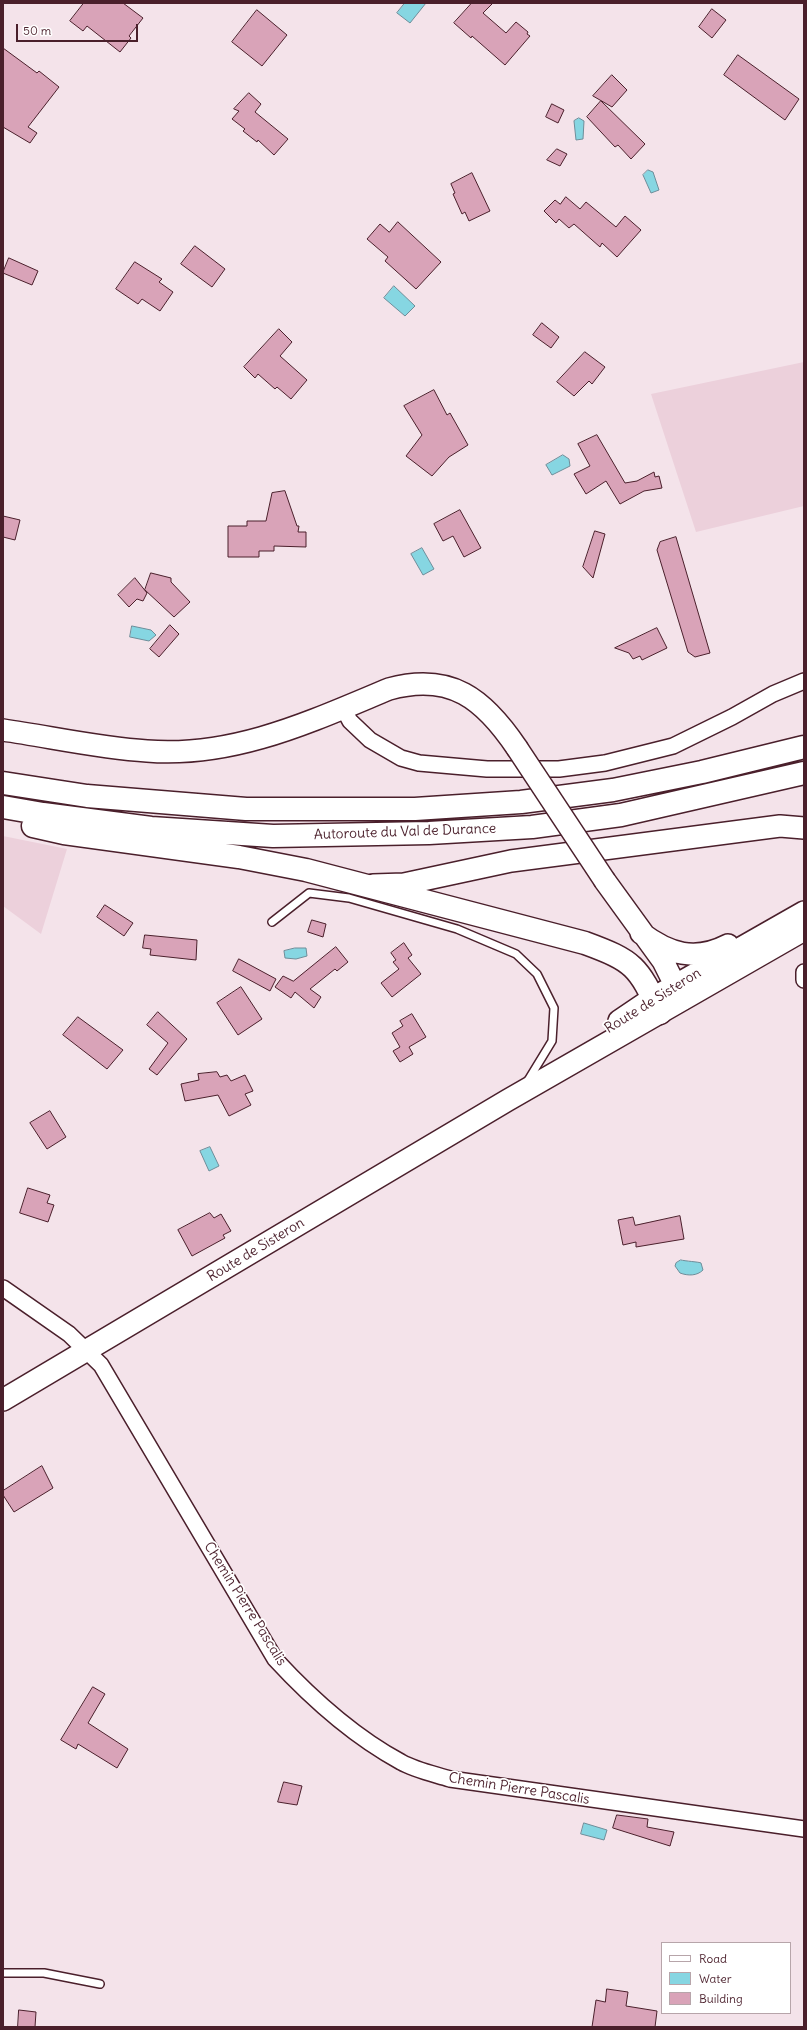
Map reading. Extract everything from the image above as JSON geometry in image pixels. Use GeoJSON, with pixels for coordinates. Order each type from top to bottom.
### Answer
{"type":"FeatureCollection","features":[{"type":"Feature","properties":{"kind":"highway","name":"Autoroute du Val de Durance"},"geometry":{"type":"LineString","coordinates":[[3,783],[87,796],[246,810],[415,810],[521,802],[613,790],[702,772],[804,747]]}},
{"type":"Feature","properties":{"kind":"highway","name":"Autoroute du Val de Durance"},"geometry":{"type":"LineString","coordinates":[[3,807],[42,814],[151,828],[273,836],[429,833],[532,827],[621,815],[804,773]]}},
{"type":"Feature","properties":{"kind":"highway"},"geometry":{"type":"LineString","coordinates":[[3,819],[64,833],[239,857],[370,886],[558,935],[620,956],[639,972],[667,1000]]}},
{"type":"Feature","properties":{"kind":"street"},"geometry":{"type":"LineString","coordinates":[[343,708],[355,726],[370,740],[401,758],[419,763],[487,769],[559,769],[605,763],[673,746],[732,717],[773,694],[804,681]]}},
{"type":"Feature","properties":{"kind":"street"},"geometry":{"type":"LineString","coordinates":[[3,730],[148,751],[180,751],[221,748],[276,734],[402,685],[431,683],[459,690],[484,707],[495,718],[517,748],[604,881],[662,961],[667,1000]]}},
{"type":"Feature","properties":{"kind":"street"},"geometry":{"type":"LineString","coordinates":[[370,886],[404,884],[511,861],[780,826],[804,828]]}},
{"type":"Feature","properties":{"kind":"street"},"geometry":{"type":"LineString","coordinates":[[641,933],[659,947],[678,953],[700,954],[718,950],[738,940],[804,900]]}},
{"type":"Feature","properties":{"kind":"street","name":"Route de Sisteron"},"geometry":{"type":"LineString","coordinates":[[667,1000],[804,912]]}},
{"type":"Feature","properties":{"kind":"street","name":"Route de Sisteron"},"geometry":{"type":"LineString","coordinates":[[3,1400],[515,1095],[579,1048],[667,1000],[804,930]]}},
{"type":"Feature","properties":{"kind":"street"},"geometry":{"type":"LineString","coordinates":[[804,972],[804,980]]}},
{"type":"Feature","properties":{"kind":"street","name":"Chemin Pierre Pascalis"},"geometry":{"type":"LineString","coordinates":[[3,1288],[69,1334],[101,1365],[275,1659],[305,1692],[355,1731],[401,1762],[450,1779],[804,1829]]}},
{"type":"Feature","properties":{"kind":"lane"},"geometry":{"type":"LineString","coordinates":[[272,922],[309,892],[349,898],[457,929],[516,954],[537,974],[554,1008],[552,1041],[515,1095]]}},
{"type":"Feature","properties":{"kind":"lane"},"geometry":{"type":"LineString","coordinates":[[3,1973],[44,1973],[100,1984]]}},
{"type":"Feature","properties":{"kind":"shaded area"},"geometry":{"type":"Polygon","coordinates":[[[804,362],[804,506],[696,532],[651,394],[804,362]]]}},
{"type":"Feature","properties":{"kind":"shaded area"},"geometry":{"type":"Polygon","coordinates":[[[3,836],[67,849],[41,934],[3,906],[3,836]]]}},
{"type":"Feature","properties":{"kind":"water"},"geometry":{"type":"Polygon","coordinates":[[[405,3],[426,3],[410,23],[397,13],[405,3]]]}},
{"type":"Feature","properties":{"kind":"water"},"geometry":{"type":"Polygon","coordinates":[[[579,118],[584,121],[583,139],[576,140],[574,121],[579,118]]]}},
{"type":"Feature","properties":{"kind":"water"},"geometry":{"type":"Polygon","coordinates":[[[648,170],[653,172],[659,190],[651,193],[643,175],[648,170]]]}},
{"type":"Feature","properties":{"kind":"water"},"geometry":{"type":"Polygon","coordinates":[[[394,286],[415,306],[405,316],[384,298],[394,286]]]}},
{"type":"Feature","properties":{"kind":"water"},"geometry":{"type":"Polygon","coordinates":[[[563,455],[569,459],[570,466],[552,475],[546,465],[563,455]]]}},
{"type":"Feature","properties":{"kind":"water"},"geometry":{"type":"Polygon","coordinates":[[[422,548],[434,569],[423,575],[411,554],[422,548]]]}},
{"type":"Feature","properties":{"kind":"water"},"geometry":{"type":"Polygon","coordinates":[[[132,626],[151,630],[156,635],[149,641],[130,637],[132,626]]]}},
{"type":"Feature","properties":{"kind":"water"},"geometry":{"type":"Polygon","coordinates":[[[295,948],[306,948],[307,956],[296,959],[285,958],[284,951],[295,948]]]}},
{"type":"Feature","properties":{"kind":"water"},"geometry":{"type":"Polygon","coordinates":[[[210,1147],[219,1166],[209,1171],[200,1151],[210,1147]]]}},
{"type":"Feature","properties":{"kind":"water"},"geometry":{"type":"Polygon","coordinates":[[[681,1260],[701,1263],[703,1270],[692,1275],[680,1273],[675,1266],[676,1263],[681,1260]]]}},
{"type":"Feature","properties":{"kind":"water"},"geometry":{"type":"Polygon","coordinates":[[[584,1823],[607,1830],[604,1840],[581,1834],[584,1823]]]}},
{"type":"Feature","properties":{"kind":"building"},"geometry":{"type":"Polygon","coordinates":[[[84,3],[123,3],[143,18],[129,36],[131,38],[120,52],[87,26],[83,31],[70,21],[84,3]]]}},
{"type":"Feature","properties":{"kind":"building"},"geometry":{"type":"Polygon","coordinates":[[[472,3],[493,3],[483,13],[506,33],[516,22],[528,32],[527,34],[530,36],[505,65],[472,36],[471,38],[454,23],[472,3]]]}},
{"type":"Feature","properties":{"kind":"building"},"geometry":{"type":"Polygon","coordinates":[[[712,9],[726,20],[712,38],[699,27],[712,9]]]}},
{"type":"Feature","properties":{"kind":"building"},"geometry":{"type":"Polygon","coordinates":[[[257,10],[287,35],[262,66],[232,42],[257,10]]]}},
{"type":"Feature","properties":{"kind":"building"},"geometry":{"type":"Polygon","coordinates":[[[3,48],[37,73],[39,71],[59,87],[28,127],[37,133],[30,143],[3,127],[3,48]]]}},
{"type":"Feature","properties":{"kind":"building"},"geometry":{"type":"Polygon","coordinates":[[[738,55],[799,99],[785,120],[724,75],[738,55]]]}},
{"type":"Feature","properties":{"kind":"building"},"geometry":{"type":"Polygon","coordinates":[[[612,75],[627,90],[612,107],[593,96],[612,75]]]}},
{"type":"Feature","properties":{"kind":"building"},"geometry":{"type":"Polygon","coordinates":[[[249,93],[261,104],[255,112],[288,139],[274,155],[258,140],[257,142],[243,131],[245,129],[232,119],[239,111],[234,109],[249,93]]]}},
{"type":"Feature","properties":{"kind":"building"},"geometry":{"type":"Polygon","coordinates":[[[601,101],[645,144],[631,159],[618,145],[615,147],[587,117],[601,101]]]}},
{"type":"Feature","properties":{"kind":"building"},"geometry":{"type":"Polygon","coordinates":[[[552,104],[564,110],[558,123],[546,117],[552,104]]]}},
{"type":"Feature","properties":{"kind":"building"},"geometry":{"type":"Polygon","coordinates":[[[557,149],[567,154],[560,166],[547,160],[557,149]]]}},
{"type":"Feature","properties":{"kind":"building"},"geometry":{"type":"Polygon","coordinates":[[[472,173],[490,211],[469,221],[465,212],[462,214],[453,194],[455,193],[451,184],[472,173]]]}},
{"type":"Feature","properties":{"kind":"building"},"geometry":{"type":"Polygon","coordinates":[[[566,197],[580,209],[586,202],[616,227],[625,216],[641,230],[617,257],[602,243],[600,247],[574,224],[569,228],[559,219],[556,223],[544,211],[555,200],[560,204],[566,197]]]}},
{"type":"Feature","properties":{"kind":"building"},"geometry":{"type":"Polygon","coordinates":[[[398,222],[441,262],[416,289],[385,261],[388,257],[367,239],[380,224],[389,232],[398,222]]]}},
{"type":"Feature","properties":{"kind":"building"},"geometry":{"type":"Polygon","coordinates":[[[195,246],[225,269],[212,287],[181,264],[195,246]]]}},
{"type":"Feature","properties":{"kind":"building"},"geometry":{"type":"Polygon","coordinates":[[[9,258],[38,271],[32,285],[3,273],[9,258]]]}},
{"type":"Feature","properties":{"kind":"building"},"geometry":{"type":"Polygon","coordinates":[[[135,262],[162,279],[159,282],[173,292],[160,311],[142,299],[138,304],[116,289],[135,262]]]}},
{"type":"Feature","properties":{"kind":"building"},"geometry":{"type":"Polygon","coordinates":[[[542,323],[559,337],[551,348],[533,335],[542,323]]]}},
{"type":"Feature","properties":{"kind":"building"},"geometry":{"type":"Polygon","coordinates":[[[279,329],[292,342],[280,356],[307,380],[291,399],[277,387],[275,389],[258,374],[255,378],[244,367],[279,329]]]}},
{"type":"Feature","properties":{"kind":"building"},"geometry":{"type":"Polygon","coordinates":[[[585,352],[605,367],[592,384],[589,381],[574,396],[557,382],[585,352]]]}},
{"type":"Feature","properties":{"kind":"building"},"geometry":{"type":"Polygon","coordinates":[[[434,390],[447,415],[450,413],[468,445],[449,457],[432,476],[406,456],[422,435],[404,406],[434,390]]]}},
{"type":"Feature","properties":{"kind":"building"},"geometry":{"type":"Polygon","coordinates":[[[597,435],[625,483],[637,481],[654,472],[655,477],[659,476],[662,488],[644,491],[620,504],[606,481],[586,494],[574,474],[590,466],[578,444],[597,435]]]}},
{"type":"Feature","properties":{"kind":"building"},"geometry":{"type":"Polygon","coordinates":[[[285,491],[297,526],[299,526],[298,532],[306,532],[306,547],[274,546],[274,551],[259,551],[259,557],[228,557],[228,526],[247,526],[247,521],[266,521],[272,493],[285,491]]]}},
{"type":"Feature","properties":{"kind":"building"},"geometry":{"type":"Polygon","coordinates":[[[460,510],[481,548],[464,557],[453,536],[443,541],[434,524],[460,510]]]}},
{"type":"Feature","properties":{"kind":"building"},"geometry":{"type":"Polygon","coordinates":[[[3,516],[20,520],[15,540],[3,537],[3,516]]]}},
{"type":"Feature","properties":{"kind":"building"},"geometry":{"type":"Polygon","coordinates":[[[595,531],[605,534],[593,578],[583,567],[595,531]]]}},
{"type":"Feature","properties":{"kind":"building"},"geometry":{"type":"Polygon","coordinates":[[[676,537],[710,653],[695,657],[688,652],[657,550],[660,542],[676,537]]]}},
{"type":"Feature","properties":{"kind":"building"},"geometry":{"type":"Polygon","coordinates":[[[151,573],[171,578],[171,582],[190,602],[174,617],[145,590],[151,573]]]}},
{"type":"Feature","properties":{"kind":"building"},"geometry":{"type":"Polygon","coordinates":[[[135,578],[147,593],[143,601],[137,599],[129,607],[118,595],[135,578]]]}},
{"type":"Feature","properties":{"kind":"building"},"geometry":{"type":"Polygon","coordinates":[[[170,625],[179,634],[159,657],[150,649],[170,625]]]}},
{"type":"Feature","properties":{"kind":"building"},"geometry":{"type":"Polygon","coordinates":[[[657,628],[667,648],[642,660],[640,656],[633,659],[629,653],[615,648],[657,628]]]}},
{"type":"Feature","properties":{"kind":"building"},"geometry":{"type":"Polygon","coordinates":[[[105,905],[133,923],[124,936],[97,917],[105,905]]]}},
{"type":"Feature","properties":{"kind":"building"},"geometry":{"type":"Polygon","coordinates":[[[312,920],[326,924],[323,937],[308,932],[312,920]]]}},
{"type":"Feature","properties":{"kind":"building"},"geometry":{"type":"Polygon","coordinates":[[[145,935],[197,940],[196,960],[150,955],[151,949],[143,948],[145,935]]]}},
{"type":"Feature","properties":{"kind":"building"},"geometry":{"type":"Polygon","coordinates":[[[404,943],[412,955],[408,958],[421,974],[392,997],[381,983],[399,969],[393,962],[396,960],[391,953],[404,943]]]}},
{"type":"Feature","properties":{"kind":"building"},"geometry":{"type":"Polygon","coordinates":[[[336,947],[348,962],[337,971],[335,969],[310,989],[321,997],[314,1008],[295,992],[291,998],[275,987],[283,976],[293,981],[336,947]]]}},
{"type":"Feature","properties":{"kind":"building"},"geometry":{"type":"Polygon","coordinates":[[[239,959],[276,979],[270,991],[233,971],[239,959]]]}},
{"type":"Feature","properties":{"kind":"building"},"geometry":{"type":"Polygon","coordinates":[[[241,987],[262,1019],[238,1035],[217,1003],[241,987]]]}},
{"type":"Feature","properties":{"kind":"building"},"geometry":{"type":"Polygon","coordinates":[[[158,1012],[187,1039],[157,1075],[149,1069],[168,1043],[147,1025],[158,1012]]]}},
{"type":"Feature","properties":{"kind":"building"},"geometry":{"type":"Polygon","coordinates":[[[412,1014],[426,1037],[409,1047],[413,1054],[400,1062],[393,1051],[400,1047],[392,1033],[403,1026],[400,1021],[412,1014]]]}},
{"type":"Feature","properties":{"kind":"building"},"geometry":{"type":"Polygon","coordinates":[[[78,1017],[123,1050],[107,1069],[63,1035],[78,1017]]]}},
{"type":"Feature","properties":{"kind":"building"},"geometry":{"type":"Polygon","coordinates":[[[217,1072],[220,1077],[227,1075],[231,1081],[245,1075],[253,1091],[245,1094],[251,1105],[229,1116],[218,1095],[185,1101],[181,1084],[199,1080],[198,1074],[217,1072]]]}},
{"type":"Feature","properties":{"kind":"building"},"geometry":{"type":"Polygon","coordinates":[[[50,1111],[66,1137],[47,1149],[30,1123],[50,1111]]]}},
{"type":"Feature","properties":{"kind":"building"},"geometry":{"type":"Polygon","coordinates":[[[28,1188],[50,1195],[47,1203],[54,1205],[48,1222],[20,1213],[28,1188]]]}},
{"type":"Feature","properties":{"kind":"building"},"geometry":{"type":"Polygon","coordinates":[[[210,1213],[214,1218],[221,1214],[231,1231],[223,1235],[225,1238],[192,1256],[178,1230],[210,1213]]]}},
{"type":"Feature","properties":{"kind":"building"},"geometry":{"type":"Polygon","coordinates":[[[680,1216],[684,1239],[636,1247],[636,1242],[623,1245],[618,1220],[633,1217],[635,1225],[680,1216]]]}},
{"type":"Feature","properties":{"kind":"building"},"geometry":{"type":"Polygon","coordinates":[[[42,1466],[53,1488],[14,1512],[3,1495],[3,1491],[42,1466]]]}},
{"type":"Feature","properties":{"kind":"building"},"geometry":{"type":"Polygon","coordinates":[[[93,1687],[105,1694],[88,1723],[128,1749],[117,1768],[78,1744],[76,1749],[61,1740],[93,1687]]]}},
{"type":"Feature","properties":{"kind":"building"},"geometry":{"type":"Polygon","coordinates":[[[284,1782],[302,1786],[297,1805],[278,1802],[284,1782]]]}},
{"type":"Feature","properties":{"kind":"building"},"geometry":{"type":"Polygon","coordinates":[[[617,1815],[648,1819],[647,1827],[674,1832],[670,1846],[613,1828],[617,1815]]]}},
{"type":"Feature","properties":{"kind":"building"},"geometry":{"type":"Polygon","coordinates":[[[607,1989],[628,1992],[626,2006],[657,2011],[655,2027],[592,2027],[596,2000],[605,2002],[607,1989]]]}},
{"type":"Feature","properties":{"kind":"building"},"geometry":{"type":"Polygon","coordinates":[[[19,2010],[36,2012],[35,2027],[18,2027],[19,2010]]]}}]}
